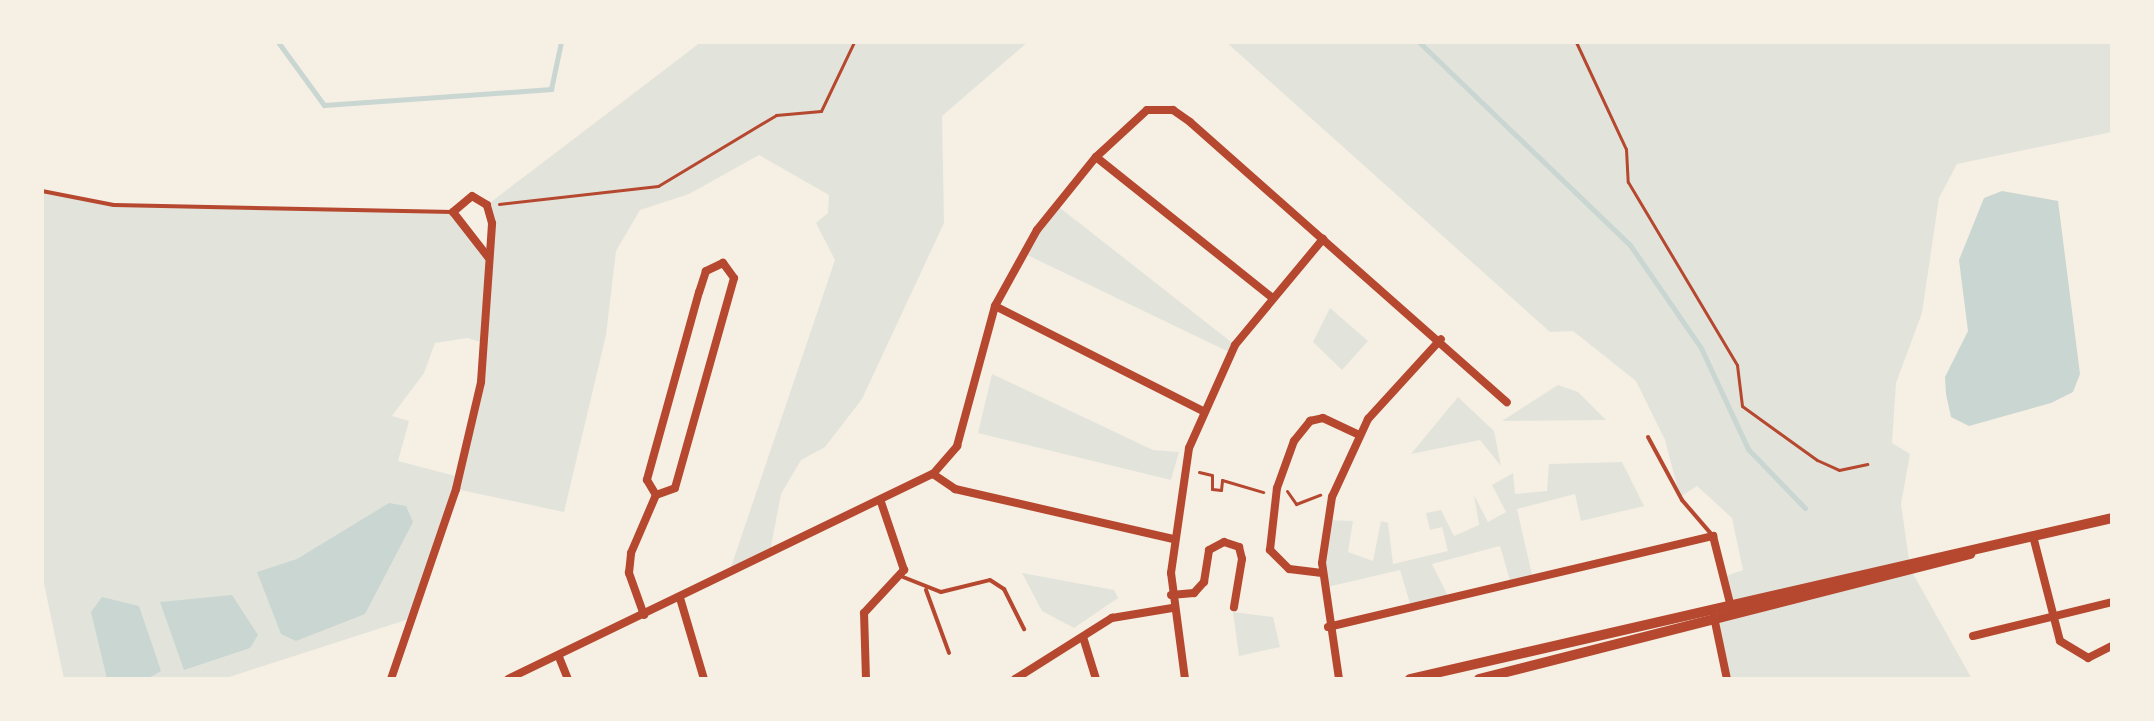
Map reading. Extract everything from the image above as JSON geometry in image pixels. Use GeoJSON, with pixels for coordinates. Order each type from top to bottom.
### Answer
{"type":"FeatureCollection","features":[{"type":"Feature","properties":{"kind":"street"},"geometry":{"type":"LineString","coordinates":[[508,679],[881,502],[933,474],[957,446],[995,306],[1037,230],[1096,157],[1137,114],[1173,110],[1441,339],[1507,402]]}},
{"type":"Feature","properties":{"kind":"street"},"geometry":{"type":"LineString","coordinates":[[1096,157],[1270,296]]}},
{"type":"Feature","properties":{"kind":"street"},"geometry":{"type":"LineString","coordinates":[[391,679],[467,447],[481,382],[488,257],[487,205],[472,196],[453,212],[488,257]]}},
{"type":"Feature","properties":{"kind":"street"},"geometry":{"type":"LineString","coordinates":[[1185,679],[1172,608],[1174,539],[1201,410],[1270,296],[1323,239]]}},
{"type":"Feature","properties":{"kind":"street"},"geometry":{"type":"LineString","coordinates":[[644,615],[629,564],[656,495],[675,488],[734,278],[723,263],[706,271],[699,292],[647,480],[656,495]]}},
{"type":"Feature","properties":{"kind":"street"},"geometry":{"type":"LineString","coordinates":[[995,306],[1201,410]]}},
{"type":"Feature","properties":{"kind":"street"},"geometry":{"type":"LineString","coordinates":[[1339,679],[1328,627],[1322,573],[1326,520],[1358,434],[1387,392],[1441,339]]}},
{"type":"Feature","properties":{"kind":"street"},"geometry":{"type":"LineString","coordinates":[[1322,573],[1289,569],[1270,550],[1277,488],[1294,441],[1310,421],[1323,418],[1358,434]]}},
{"type":"Feature","properties":{"kind":"street"},"geometry":{"type":"LineString","coordinates":[[933,474],[955,489],[1174,539]]}},
{"type":"Feature","properties":{"kind":"street"},"geometry":{"type":"LineString","coordinates":[[866,679],[864,613],[903,577],[881,502]]}},
{"type":"Feature","properties":{"kind":"street"},"geometry":{"type":"LineString","coordinates":[[1479,679],[1716,624],[2010,542],[2112,518]]}},
{"type":"Feature","properties":{"kind":"street"},"geometry":{"type":"LineString","coordinates":[[1328,627],[1713,536],[1730,603]]}},
{"type":"Feature","properties":{"kind":"street"},"geometry":{"type":"LineString","coordinates":[[2033,536],[2053,616],[2072,654],[2088,658],[2112,646]]}},
{"type":"Feature","properties":{"kind":"street"},"geometry":{"type":"LineString","coordinates":[[1171,595],[1194,593],[1204,582],[1209,550],[1224,542],[1239,547],[1242,559],[1234,607]]}},
{"type":"Feature","properties":{"kind":"street"},"geometry":{"type":"LineString","coordinates":[[1410,679],[1730,603],[2010,542]]}},
{"type":"Feature","properties":{"kind":"street"},"geometry":{"type":"LineString","coordinates":[[680,598],[704,679]]}},
{"type":"Feature","properties":{"kind":"street"},"geometry":{"type":"LineString","coordinates":[[1973,636],[2112,602]]}},
{"type":"Feature","properties":{"kind":"street"},"geometry":{"type":"LineString","coordinates":[[1015,679],[1121,614],[1172,608]]}},
{"type":"Feature","properties":{"kind":"street"},"geometry":{"type":"LineString","coordinates":[[1713,608],[1727,679]]}},
{"type":"Feature","properties":{"kind":"street"},"geometry":{"type":"LineString","coordinates":[[1083,637],[1096,679]]}},
{"type":"Feature","properties":{"kind":"street"},"geometry":{"type":"LineString","coordinates":[[559,657],[568,679]]}},
{"type":"Feature","properties":{"kind":"lane"},"geometry":{"type":"LineString","coordinates":[[42,191],[129,206],[453,212]]}},
{"type":"Feature","properties":{"kind":"lane"},"geometry":{"type":"LineString","coordinates":[[1648,437],[1682,500],[1713,536]]}},
{"type":"Feature","properties":{"kind":"lane"},"geometry":{"type":"LineString","coordinates":[[903,577],[926,590],[990,580],[1004,589],[1024,629]]}},
{"type":"Feature","properties":{"kind":"lane"},"geometry":{"type":"LineString","coordinates":[[926,590],[949,653]]}},
{"type":"Feature","properties":{"kind":"path"},"geometry":{"type":"LineString","coordinates":[[487,205],[658,186],[776,115],[821,111],[854,42]]}},
{"type":"Feature","properties":{"kind":"path"},"geometry":{"type":"LineString","coordinates":[[1576,42],[1626,149],[1628,182],[1737,365],[1742,406],[1817,460],[1839,470],[1867,464]]}},
{"type":"Feature","properties":{"kind":"path"},"geometry":{"type":"LineString","coordinates":[[1199,472],[1212,475],[1212,489],[1221,490],[1222,480],[1257,494],[1277,488],[1292,491],[1296,504],[1320,495]]}},
{"type":"Feature","properties":{"kind":"shaded area"},"geometry":{"type":"Polygon","coordinates":[[[701,42],[1028,42],[942,116],[944,223],[862,399],[825,447],[801,460],[781,494],[769,557],[728,576],[835,260],[816,223],[828,213],[829,195],[759,155],[689,194],[640,210],[616,251],[606,335],[564,512],[456,489],[412,618],[223,679],[64,679],[42,574],[42,191],[114,205],[453,212],[488,255],[487,205],[701,42]],[[467,338],[435,343],[424,373],[392,416],[409,421],[398,461],[459,477],[484,343],[467,338]]]}},
{"type":"Feature","properties":{"kind":"shaded area"},"geometry":{"type":"Polygon","coordinates":[[[1226,42],[2112,42],[2112,132],[1957,164],[1939,198],[1922,313],[1896,383],[1892,443],[1910,454],[1901,504],[1909,560],[1730,603],[1723,577],[1743,570],[1732,518],[1697,486],[1680,497],[1665,440],[1636,381],[1573,331],[1550,332],[1226,42]]]}},
{"type":"Feature","properties":{"kind":"shaded area"},"geometry":{"type":"Polygon","coordinates":[[[2002,191],[2058,201],[2080,374],[2073,392],[2051,403],[1969,426],[1951,417],[1946,394],[1945,377],[1968,331],[1959,260],[1984,198],[2002,191]]]}},
{"type":"Feature","properties":{"kind":"shaded area"},"geometry":{"type":"Polygon","coordinates":[[[1055,204],[1235,345],[1231,353],[1023,253],[1055,204]]]}},
{"type":"Feature","properties":{"kind":"shaded area"},"geometry":{"type":"Polygon","coordinates":[[[1330,308],[1368,341],[1342,370],[1313,342],[1330,308]]]}},
{"type":"Feature","properties":{"kind":"shaded area"},"geometry":{"type":"Polygon","coordinates":[[[992,374],[1153,450],[1179,452],[1171,480],[978,433],[992,374]]]}},
{"type":"Feature","properties":{"kind":"shaded area"},"geometry":{"type":"Polygon","coordinates":[[[1558,385],[1578,392],[1606,420],[1502,421],[1558,385]]]}},
{"type":"Feature","properties":{"kind":"shaded area"},"geometry":{"type":"Polygon","coordinates":[[[1458,397],[1494,431],[1501,466],[1480,440],[1411,454],[1458,397]]]}},
{"type":"Feature","properties":{"kind":"shaded area"},"geometry":{"type":"Polygon","coordinates":[[[1622,462],[1644,506],[1581,521],[1575,494],[1517,509],[1533,579],[1511,584],[1500,546],[1432,564],[1449,598],[1411,607],[1400,570],[1323,588],[1326,520],[1353,521],[1348,552],[1373,561],[1381,521],[1388,523],[1393,564],[1448,551],[1442,527],[1430,530],[1426,513],[1441,510],[1454,536],[1479,525],[1474,495],[1488,522],[1506,512],[1492,485],[1513,473],[1515,494],[1547,491],[1549,464],[1622,462]]]}},
{"type":"Feature","properties":{"kind":"shaded area"},"geometry":{"type":"Polygon","coordinates":[[[389,503],[406,506],[413,522],[365,614],[296,641],[281,634],[257,572],[297,559],[389,503]]]}},
{"type":"Feature","properties":{"kind":"shaded area"},"geometry":{"type":"Polygon","coordinates":[[[1912,572],[1972,679],[1727,679],[1716,624],[1912,572]]]}},
{"type":"Feature","properties":{"kind":"shaded area"},"geometry":{"type":"Polygon","coordinates":[[[1022,573],[1114,590],[1118,598],[1074,628],[1042,611],[1022,573]]]}},
{"type":"Feature","properties":{"kind":"shaded area"},"geometry":{"type":"Polygon","coordinates":[[[232,595],[258,635],[250,648],[184,670],[160,602],[232,595]]]}},
{"type":"Feature","properties":{"kind":"shaded area"},"geometry":{"type":"Polygon","coordinates":[[[102,597],[139,606],[161,671],[147,679],[107,679],[91,612],[102,597]]]}},
{"type":"Feature","properties":{"kind":"shaded area"},"geometry":{"type":"Polygon","coordinates":[[[1233,612],[1273,617],[1280,647],[1239,656],[1233,612]]]}},
{"type":"Feature","properties":{"kind":"waterway"},"geometry":{"type":"LineString","coordinates":[[278,42],[324,105],[551,89],[561,42]]}},
{"type":"Feature","properties":{"kind":"waterway"},"geometry":{"type":"LineString","coordinates":[[1419,42],[1630,245],[1701,348],[1748,449],[1805,508]]}}]}
